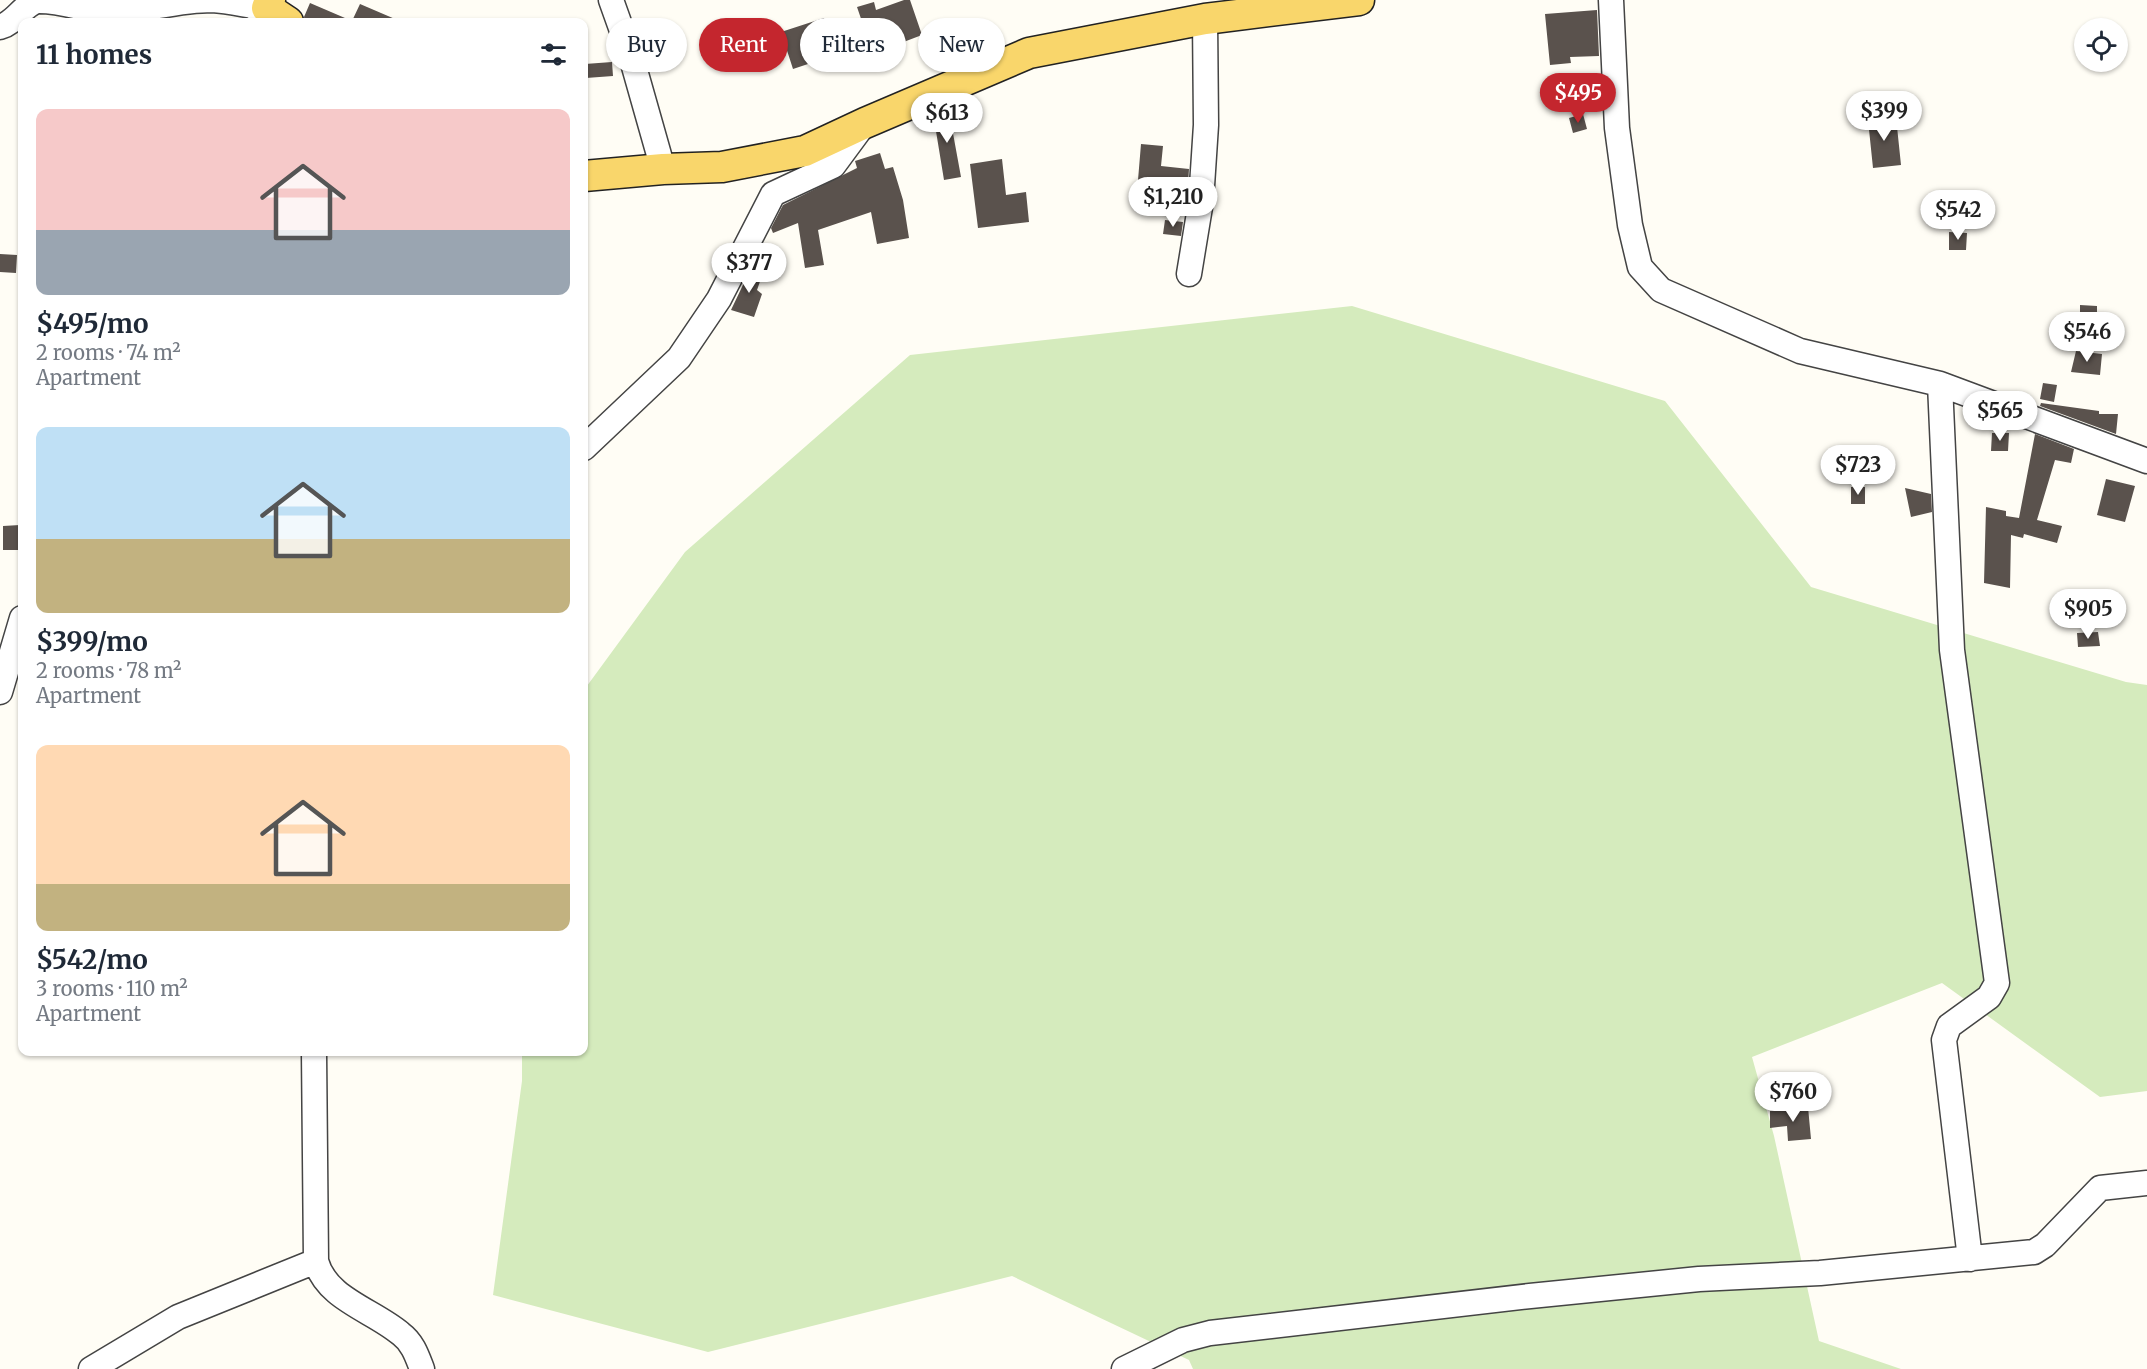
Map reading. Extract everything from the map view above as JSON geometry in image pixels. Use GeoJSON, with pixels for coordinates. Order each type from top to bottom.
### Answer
{"type":"FeatureCollection","features":[{"type":"Feature","properties":{"kind":"main road"},"geometry":{"type":"LineString","coordinates":[[588,176],[663,169],[722,167],[805,151],[1029,53],[1206,20],[1359,0]]}},
{"type":"Feature","properties":{"kind":"street"},"geometry":{"type":"LineString","coordinates":[[0,27],[9,25],[35,1],[44,0],[67,2],[113,12],[144,6],[212,0],[271,13]]}},
{"type":"Feature","properties":{"kind":"street"},"geometry":{"type":"LineString","coordinates":[[611,0],[631,56],[663,169]]}},
{"type":"Feature","properties":{"kind":"street"},"geometry":{"type":"LineString","coordinates":[[1611,0],[1617,128],[1630,225],[1640,267],[1661,290],[1800,351],[1940,384],[2147,461]]}},
{"type":"Feature","properties":{"kind":"street"},"geometry":{"type":"LineString","coordinates":[[1190,274],[1201,201],[1206,125],[1206,20]]}},
{"type":"Feature","properties":{"kind":"street"},"geometry":{"type":"LineString","coordinates":[[588,444],[679,358],[719,299],[773,194],[833,166],[865,123]]}},
{"type":"Feature","properties":{"kind":"street"},"geometry":{"type":"LineString","coordinates":[[1940,384],[1953,650],[1997,983],[1989,997],[1949,1026],[1944,1040],[1970,1259]]}},
{"type":"Feature","properties":{"kind":"street"},"geometry":{"type":"LineString","coordinates":[[0,692],[18,631]]}},
{"type":"Feature","properties":{"kind":"street"},"geometry":{"type":"LineString","coordinates":[[314,1056],[316,1261],[320,1275],[335,1291],[402,1334],[414,1347],[422,1369]]}},
{"type":"Feature","properties":{"kind":"street"},"geometry":{"type":"LineString","coordinates":[[1124,1369],[1183,1340],[1210,1333],[1541,1294],[1699,1279],[1820,1273],[2034,1252],[2045,1245],[2100,1188],[2147,1183]]}},
{"type":"Feature","properties":{"kind":"street"},"geometry":{"type":"LineString","coordinates":[[91,1369],[178,1317],[316,1261]]}},
{"type":"Feature","properties":{"kind":"green space"},"geometry":{"type":"Polygon","coordinates":[[[1352,306],[1665,401],[1811,587],[2126,682],[2147,685],[2147,1091],[2100,1097],[1942,983],[1752,1057],[1774,1136],[1819,1341],[1901,1369],[1193,1369],[1189,1360],[1012,1276],[708,1352],[493,1295],[522,1081],[522,1056],[588,1056],[588,685],[685,552],[910,355],[1352,306]]]}},
{"type":"Feature","properties":{"kind":"building"},"geometry":{"type":"Polygon","coordinates":[[[910,0],[918,23],[918,37],[906,41],[906,18],[861,18],[857,7],[874,2],[876,10],[910,0]]]}},
{"type":"Feature","properties":{"kind":"building"},"geometry":{"type":"Polygon","coordinates":[[[310,3],[345,18],[304,18],[310,3]]]}},
{"type":"Feature","properties":{"kind":"building"},"geometry":{"type":"Polygon","coordinates":[[[360,4],[393,18],[353,18],[360,4]]]}},
{"type":"Feature","properties":{"kind":"building"},"geometry":{"type":"Polygon","coordinates":[[[1597,10],[1599,56],[1570,57],[1571,63],[1550,65],[1545,14],[1597,10]]]}},
{"type":"Feature","properties":{"kind":"building"},"geometry":{"type":"Polygon","coordinates":[[[800,26],[800,67],[793,69],[788,54],[788,30],[800,26]]]}},
{"type":"Feature","properties":{"kind":"building"},"geometry":{"type":"Polygon","coordinates":[[[606,62],[606,72],[613,72],[613,76],[588,78],[588,64],[606,62]]]}},
{"type":"Feature","properties":{"kind":"building"},"geometry":{"type":"Polygon","coordinates":[[[948,106],[961,177],[944,180],[933,113],[948,106]]]}},
{"type":"Feature","properties":{"kind":"building"},"geometry":{"type":"Polygon","coordinates":[[[1583,114],[1587,129],[1573,133],[1569,118],[1583,114]]]}},
{"type":"Feature","properties":{"kind":"building"},"geometry":{"type":"Polygon","coordinates":[[[1896,117],[1901,165],[1873,168],[1868,120],[1896,117]]]}},
{"type":"Feature","properties":{"kind":"building"},"geometry":{"type":"Polygon","coordinates":[[[1141,144],[1163,146],[1161,166],[1189,169],[1188,184],[1138,180],[1141,144]]]}},
{"type":"Feature","properties":{"kind":"building"},"geometry":{"type":"Polygon","coordinates":[[[880,153],[885,169],[893,167],[903,200],[909,238],[877,244],[871,212],[818,230],[824,265],[805,268],[798,223],[773,233],[771,228],[783,205],[857,168],[855,161],[880,153]]]}},
{"type":"Feature","properties":{"kind":"building"},"geometry":{"type":"Polygon","coordinates":[[[1002,159],[1006,195],[1026,192],[1029,222],[978,228],[970,164],[1002,159]]]}},
{"type":"Feature","properties":{"kind":"building"},"geometry":{"type":"Polygon","coordinates":[[[1165,220],[1183,222],[1181,236],[1163,234],[1165,220]]]}},
{"type":"Feature","properties":{"kind":"building"},"geometry":{"type":"Polygon","coordinates":[[[1949,232],[1967,233],[1966,250],[1949,250],[1949,232]]]}},
{"type":"Feature","properties":{"kind":"building"},"geometry":{"type":"Polygon","coordinates":[[[0,254],[17,255],[16,273],[0,272],[0,254]]]}},
{"type":"Feature","properties":{"kind":"building"},"geometry":{"type":"Polygon","coordinates":[[[752,266],[764,270],[757,290],[762,294],[754,317],[731,310],[752,266]]]}},
{"type":"Feature","properties":{"kind":"building"},"geometry":{"type":"Polygon","coordinates":[[[2080,305],[2097,306],[2097,321],[2080,320],[2080,305]]]}},
{"type":"Feature","properties":{"kind":"building"},"geometry":{"type":"Polygon","coordinates":[[[2076,351],[2102,354],[2100,375],[2071,372],[2076,351]]]}},
{"type":"Feature","properties":{"kind":"building"},"geometry":{"type":"Polygon","coordinates":[[[2043,383],[2057,385],[2054,402],[2040,399],[2043,383]]]}},
{"type":"Feature","properties":{"kind":"building"},"geometry":{"type":"Polygon","coordinates":[[[2041,403],[2099,411],[2099,414],[2118,414],[2116,434],[2040,406],[2041,403]]]}},
{"type":"Feature","properties":{"kind":"building"},"geometry":{"type":"Polygon","coordinates":[[[1992,433],[2009,433],[2008,451],[1991,451],[1992,433]]]}},
{"type":"Feature","properties":{"kind":"building"},"geometry":{"type":"Polygon","coordinates":[[[2035,434],[2074,449],[2071,463],[2055,460],[2037,520],[2062,526],[2057,543],[2024,534],[2023,538],[2011,535],[2010,588],[1984,583],[1986,507],[2006,511],[2006,516],[2019,518],[2035,434]]]}},
{"type":"Feature","properties":{"kind":"building"},"geometry":{"type":"Polygon","coordinates":[[[2106,479],[2135,486],[2125,522],[2097,515],[2106,479]]]}},
{"type":"Feature","properties":{"kind":"building"},"geometry":{"type":"Polygon","coordinates":[[[1851,487],[1865,487],[1865,504],[1851,504],[1851,487]]]}},
{"type":"Feature","properties":{"kind":"building"},"geometry":{"type":"Polygon","coordinates":[[[1905,488],[1931,494],[1932,512],[1911,517],[1905,488]]]}},
{"type":"Feature","properties":{"kind":"building"},"geometry":{"type":"Polygon","coordinates":[[[18,525],[18,550],[3,550],[3,526],[18,525]]]}},
{"type":"Feature","properties":{"kind":"building"},"geometry":{"type":"Polygon","coordinates":[[[2098,632],[2100,646],[2078,647],[2077,633],[2098,632]]]}},
{"type":"Feature","properties":{"kind":"building"},"geometry":{"type":"Polygon","coordinates":[[[1808,1107],[1811,1139],[1788,1141],[1787,1126],[1770,1128],[1770,1111],[1808,1107]]]}}]}
